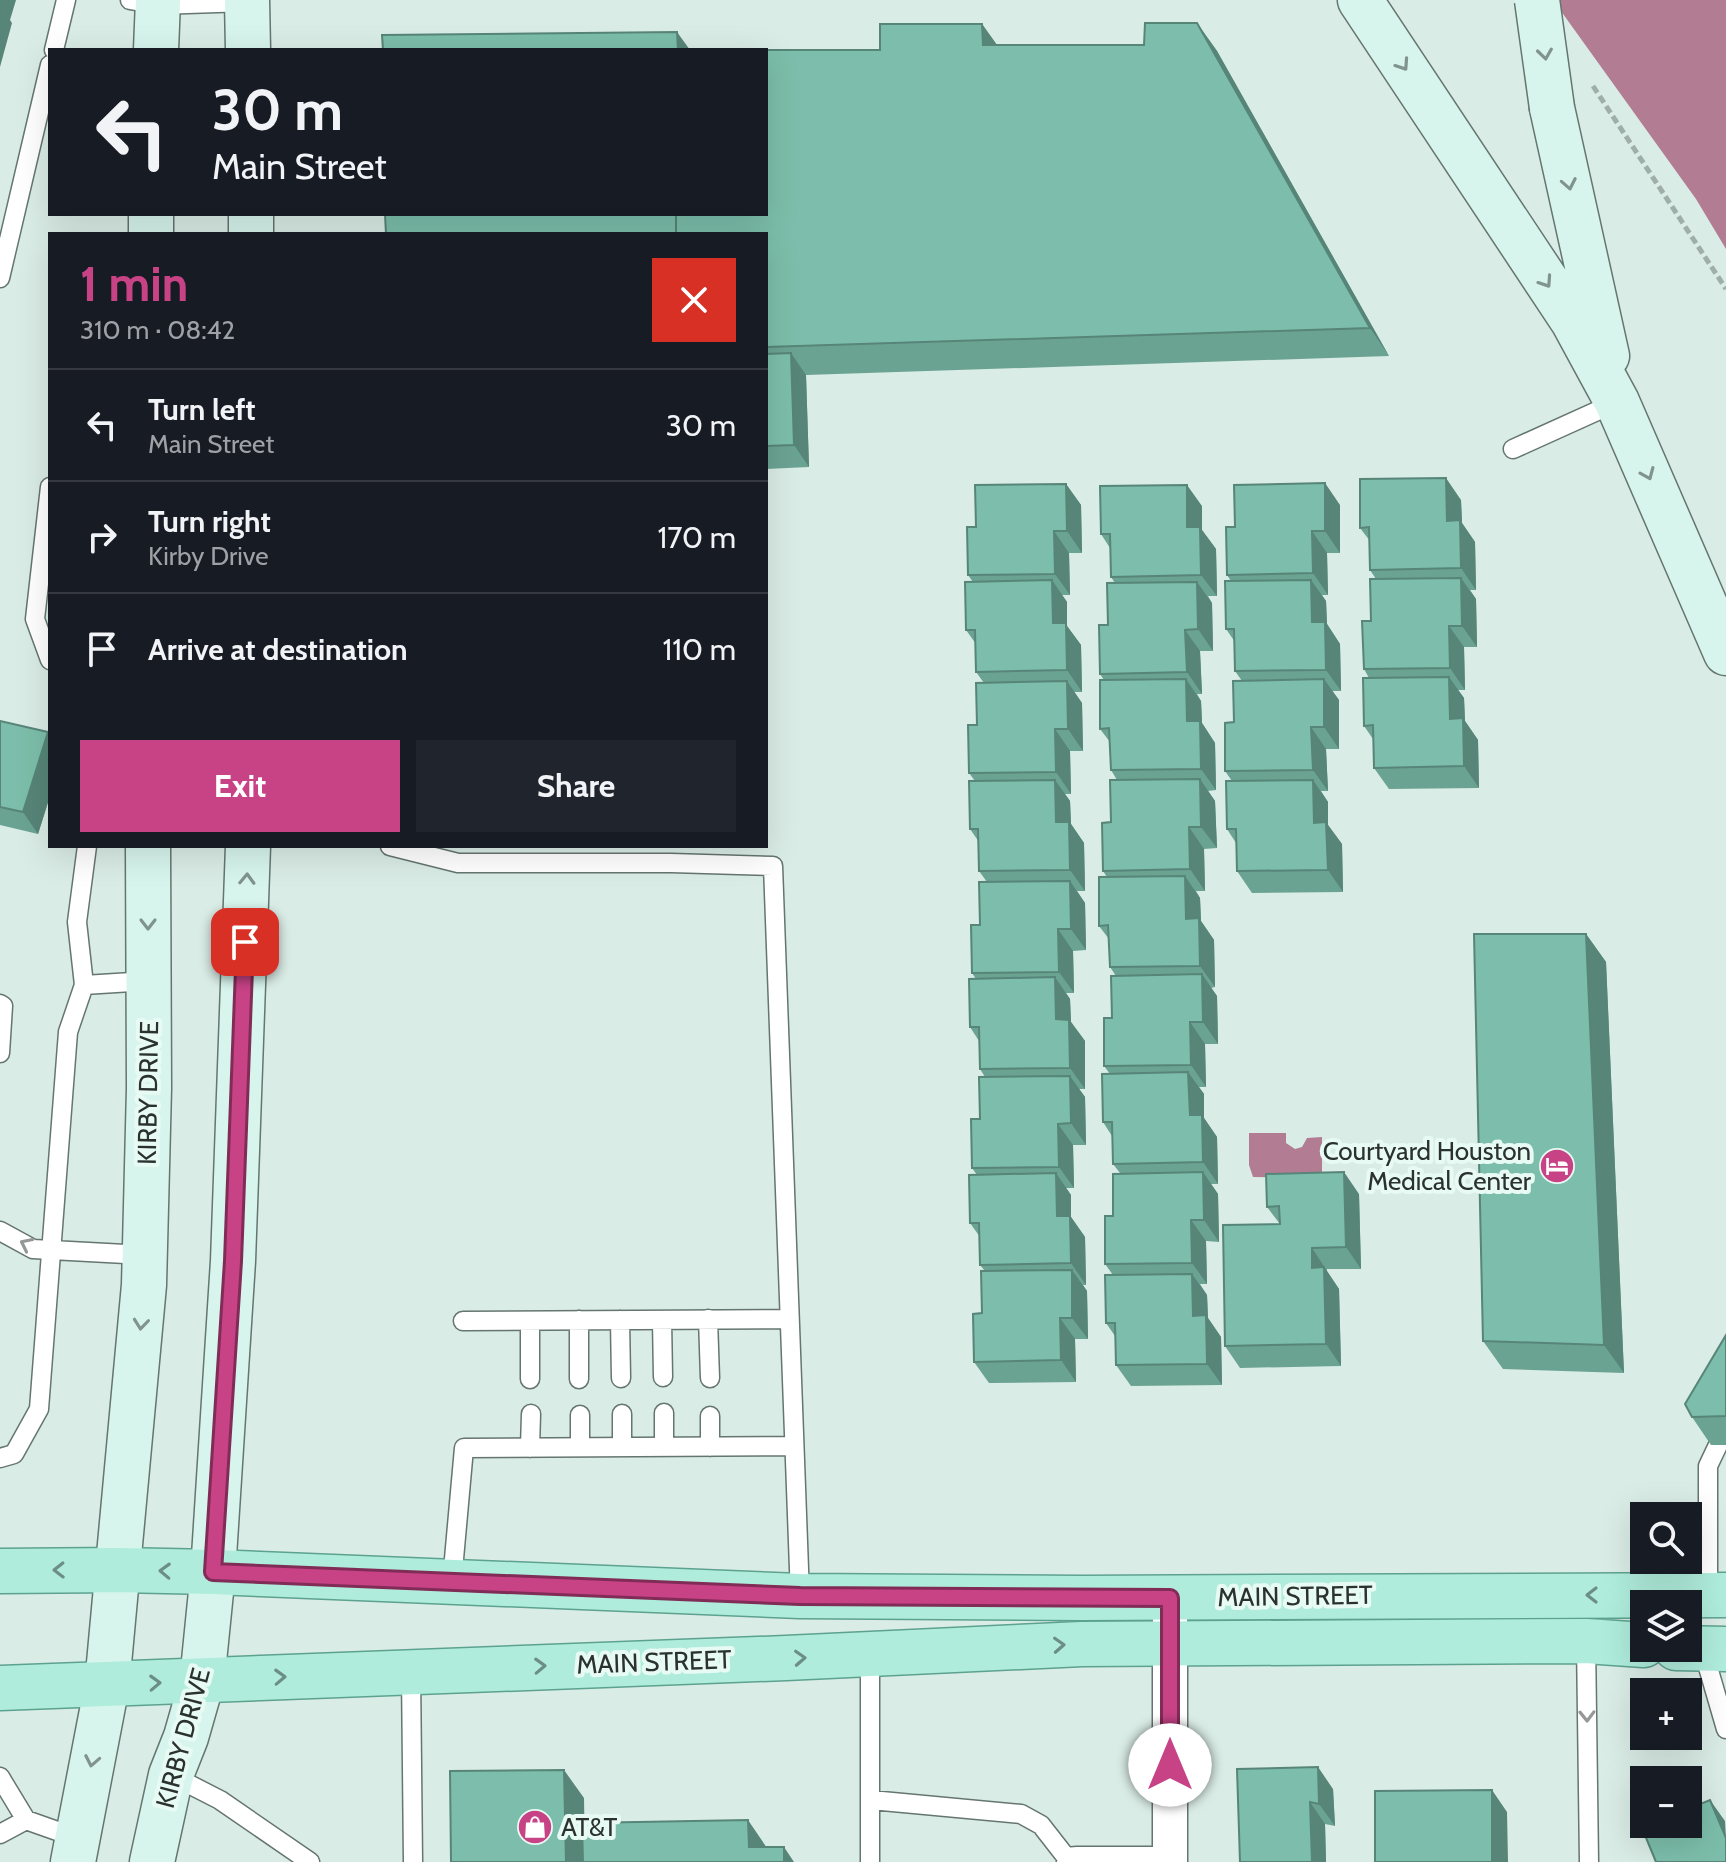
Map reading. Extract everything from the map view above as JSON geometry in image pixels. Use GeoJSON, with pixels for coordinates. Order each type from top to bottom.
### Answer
{"type":"FeatureCollection","features":[{"type":"Feature","properties":{"kind":"main road"},"geometry":{"type":"LineString","coordinates":[[1360,0],[1573,321],[1617,402],[1726,653]]}},
{"type":"Feature","properties":{"kind":"main road"},"geometry":{"type":"LineString","coordinates":[[1537,0],[1552,108],[1617,402]]}},
{"type":"Feature","properties":{"kind":"main road"},"geometry":{"type":"LineString","coordinates":[[247,1],[248,48]]}},
{"type":"Feature","properties":{"kind":"main road"},"geometry":{"type":"LineString","coordinates":[[149,2],[156,48]]}},
{"type":"Feature","properties":{"kind":"main road","name":"KIRBY DRIVE"},"geometry":{"type":"LineString","coordinates":[[75,1850],[107,1685],[145,1255],[148,848]]}},
{"type":"Feature","properties":{"kind":"main road","name":"KIRBY DRIVE"},"geometry":{"type":"LineString","coordinates":[[152,1862],[171,1775],[202,1681],[213,1572],[233,1261],[248,848]]}},
{"type":"Feature","properties":{"kind":"main road","name":"MAIN STREET"},"geometry":{"type":"LineString","coordinates":[[0,1571],[213,1572],[800,1596],[1717,1596]]}},
{"type":"Feature","properties":{"kind":"main road","name":"MAIN STREET"},"geometry":{"type":"LineString","coordinates":[[0,1688],[1082,1644],[1586,1641],[1630,1644]]}},
{"type":"Feature","properties":{"kind":"street"},"geometry":{"type":"LineString","coordinates":[[1170,1598],[1170,1859]]}},
{"type":"Feature","properties":{"kind":"lane"},"geometry":{"type":"LineString","coordinates":[[54,48],[66,0]]}},
{"type":"Feature","properties":{"kind":"lane"},"geometry":{"type":"LineString","coordinates":[[149,2],[247,1]]}},
{"type":"Feature","properties":{"kind":"lane"},"geometry":{"type":"LineString","coordinates":[[0,278],[5,227],[48,72]]}},
{"type":"Feature","properties":{"kind":"lane"},"geometry":{"type":"LineString","coordinates":[[1513,449],[1617,402]]}},
{"type":"Feature","properties":{"kind":"lane"},"geometry":{"type":"LineString","coordinates":[[48,508],[35,619],[48,655]]}},
{"type":"Feature","properties":{"kind":"lane"},"geometry":{"type":"LineString","coordinates":[[0,1458],[14,1454],[39,1409],[68,1032],[84,985],[77,922],[87,848]]}},
{"type":"Feature","properties":{"kind":"lane"},"geometry":{"type":"LineString","coordinates":[[398,848],[458,863],[773,866],[800,1596]]}},
{"type":"Feature","properties":{"kind":"lane"},"geometry":{"type":"LineString","coordinates":[[84,985],[148,981]]}},
{"type":"Feature","properties":{"kind":"lane"},"geometry":{"type":"LineString","coordinates":[[0,1004],[3,1006],[0,1053]]}},
{"type":"Feature","properties":{"kind":"lane"},"geometry":{"type":"LineString","coordinates":[[0,1231],[33,1249],[145,1255]]}},
{"type":"Feature","properties":{"kind":"lane"},"geometry":{"type":"LineString","coordinates":[[708,1319],[710,1378]]}},
{"type":"Feature","properties":{"kind":"lane"},"geometry":{"type":"LineString","coordinates":[[463,1321],[789,1319]]}},
{"type":"Feature","properties":{"kind":"lane"},"geometry":{"type":"LineString","coordinates":[[579,1320],[579,1379]]}},
{"type":"Feature","properties":{"kind":"lane"},"geometry":{"type":"LineString","coordinates":[[620,1320],[621,1378]]}},
{"type":"Feature","properties":{"kind":"lane"},"geometry":{"type":"LineString","coordinates":[[662,1320],[663,1377]]}},
{"type":"Feature","properties":{"kind":"lane"},"geometry":{"type":"LineString","coordinates":[[530,1321],[530,1379]]}},
{"type":"Feature","properties":{"kind":"lane"},"geometry":{"type":"LineString","coordinates":[[664,1413],[664,1447]]}},
{"type":"Feature","properties":{"kind":"lane"},"geometry":{"type":"LineString","coordinates":[[530,1448],[531,1414]]}},
{"type":"Feature","properties":{"kind":"lane"},"geometry":{"type":"LineString","coordinates":[[622,1414],[622,1447]]}},
{"type":"Feature","properties":{"kind":"lane"},"geometry":{"type":"LineString","coordinates":[[580,1415],[580,1447]]}},
{"type":"Feature","properties":{"kind":"lane"},"geometry":{"type":"LineString","coordinates":[[710,1416],[710,1447]]}},
{"type":"Feature","properties":{"kind":"lane"},"geometry":{"type":"LineString","coordinates":[[1717,1596],[1708,1466],[1718,1445]]}},
{"type":"Feature","properties":{"kind":"lane"},"geometry":{"type":"LineString","coordinates":[[452,1581],[464,1448],[794,1446]]}},
{"type":"Feature","properties":{"kind":"lane"},"geometry":{"type":"LineString","coordinates":[[1586,1641],[1589,1862]]}},
{"type":"Feature","properties":{"kind":"lane"},"geometry":{"type":"LineString","coordinates":[[1702,1652],[1726,1729]]}},
{"type":"Feature","properties":{"kind":"lane"},"geometry":{"type":"LineString","coordinates":[[870,1654],[870,1862]]}},
{"type":"Feature","properties":{"kind":"lane"},"geometry":{"type":"LineString","coordinates":[[411,1672],[413,1862]]}},
{"type":"Feature","properties":{"kind":"lane"},"geometry":{"type":"LineString","coordinates":[[171,1775],[220,1800],[310,1862]]}},
{"type":"Feature","properties":{"kind":"lane"},"geometry":{"type":"LineString","coordinates":[[0,1777],[26,1820],[75,1850]]}},
{"type":"Feature","properties":{"kind":"lane"},"geometry":{"type":"LineString","coordinates":[[871,1800],[1021,1814],[1041,1825],[1066,1859],[1170,1859]]}},
{"type":"Feature","properties":{"kind":"lane"},"geometry":{"type":"LineString","coordinates":[[0,1834],[26,1820]]}},
{"type":"Feature","properties":{"kind":"path"},"geometry":{"type":"LineString","coordinates":[[1586,77],[1726,289]]}},
{"type":"Feature","properties":{"kind":"shaded area"},"geometry":{"type":"Polygon","coordinates":[[[1553,0],[1726,0],[1726,249],[1696,199],[1553,0]]]}},
{"type":"Feature","properties":{"kind":"shaded area"},"geometry":{"type":"Polygon","coordinates":[[[1249,1133],[1286,1133],[1286,1143],[1295,1149],[1302,1147],[1307,1138],[1322,1137],[1322,1178],[1253,1177],[1249,1165],[1249,1133]]]}},
{"type":"Feature","properties":{"kind":"building"},"geometry":{"type":"Polygon","coordinates":[[[1145,23],[1197,23],[1370,328],[768,347],[768,232],[676,232],[676,216],[768,216],[768,50],[880,50],[880,24],[982,24],[983,45],[1144,45],[1145,23]]]}},
{"type":"Feature","properties":{"kind":"building"},"geometry":{"type":"Polygon","coordinates":[[[677,32],[678,48],[383,48],[382,35],[677,32]]]}},
{"type":"Feature","properties":{"kind":"building"},"geometry":{"type":"Polygon","coordinates":[[[385,216],[676,216],[676,232],[386,232],[385,216]]]}},
{"type":"Feature","properties":{"kind":"building"},"geometry":{"type":"Polygon","coordinates":[[[791,353],[794,445],[768,446],[768,354],[791,353]]]}},
{"type":"Feature","properties":{"kind":"building"},"geometry":{"type":"Polygon","coordinates":[[[1446,478],[1447,521],[1460,520],[1461,568],[1370,570],[1369,527],[1360,528],[1360,479],[1446,478]]]}},
{"type":"Feature","properties":{"kind":"building"},"geometry":{"type":"Polygon","coordinates":[[[1325,483],[1325,531],[1312,531],[1313,573],[1227,575],[1226,527],[1235,527],[1234,485],[1325,483]]]}},
{"type":"Feature","properties":{"kind":"building"},"geometry":{"type":"Polygon","coordinates":[[[1066,484],[1067,531],[1054,531],[1055,574],[968,575],[967,527],[976,527],[975,485],[1066,484]]]}},
{"type":"Feature","properties":{"kind":"building"},"geometry":{"type":"Polygon","coordinates":[[[1187,485],[1187,527],[1200,527],[1201,575],[1111,577],[1110,534],[1101,534],[1100,486],[1187,485]]]}},
{"type":"Feature","properties":{"kind":"building"},"geometry":{"type":"Polygon","coordinates":[[[1461,578],[1462,626],[1449,626],[1450,668],[1364,669],[1362,621],[1371,621],[1370,579],[1461,578]]]}},
{"type":"Feature","properties":{"kind":"building"},"geometry":{"type":"Polygon","coordinates":[[[1052,580],[1053,623],[1066,623],[1067,670],[976,672],[975,630],[966,630],[965,582],[1052,580]]]}},
{"type":"Feature","properties":{"kind":"building"},"geometry":{"type":"Polygon","coordinates":[[[1311,580],[1312,622],[1325,622],[1326,670],[1235,671],[1234,629],[1226,629],[1225,581],[1311,580]]]}},
{"type":"Feature","properties":{"kind":"building"},"geometry":{"type":"Polygon","coordinates":[[[1197,582],[1198,629],[1185,630],[1187,672],[1100,674],[1099,625],[1108,625],[1107,583],[1197,582]]]}},
{"type":"Feature","properties":{"kind":"building"},"geometry":{"type":"Polygon","coordinates":[[[1449,677],[1450,719],[1463,718],[1464,766],[1374,768],[1373,725],[1364,726],[1363,678],[1449,677]]]}},
{"type":"Feature","properties":{"kind":"building"},"geometry":{"type":"Polygon","coordinates":[[[1186,679],[1187,721],[1200,721],[1201,769],[1111,770],[1109,728],[1100,729],[1100,680],[1186,679]]]}},
{"type":"Feature","properties":{"kind":"building"},"geometry":{"type":"Polygon","coordinates":[[[1324,679],[1324,727],[1311,727],[1313,770],[1225,771],[1225,723],[1234,722],[1233,681],[1324,679]]]}},
{"type":"Feature","properties":{"kind":"building"},"geometry":{"type":"Polygon","coordinates":[[[1067,681],[1068,729],[1055,729],[1056,772],[969,773],[968,725],[977,725],[976,683],[1067,681]]]}},
{"type":"Feature","properties":{"kind":"building"},"geometry":{"type":"Polygon","coordinates":[[[0,721],[48,732],[23,812],[0,807],[0,721]]]}},
{"type":"Feature","properties":{"kind":"building"},"geometry":{"type":"Polygon","coordinates":[[[1200,779],[1201,827],[1189,827],[1190,869],[1103,871],[1102,823],[1111,822],[1110,780],[1200,779]]]}},
{"type":"Feature","properties":{"kind":"building"},"geometry":{"type":"Polygon","coordinates":[[[1055,780],[1056,822],[1069,822],[1070,870],[979,871],[978,829],[970,829],[969,781],[1055,780]]]}},
{"type":"Feature","properties":{"kind":"building"},"geometry":{"type":"Polygon","coordinates":[[[1313,780],[1314,823],[1326,822],[1328,870],[1237,871],[1236,829],[1227,829],[1226,781],[1313,780]]]}},
{"type":"Feature","properties":{"kind":"building"},"geometry":{"type":"Polygon","coordinates":[[[1185,876],[1186,919],[1199,918],[1200,966],[1110,967],[1108,925],[1099,926],[1099,877],[1185,876]]]}},
{"type":"Feature","properties":{"kind":"building"},"geometry":{"type":"Polygon","coordinates":[[[1070,881],[1071,929],[1058,929],[1059,972],[972,973],[971,925],[980,925],[979,882],[1070,881]]]}},
{"type":"Feature","properties":{"kind":"building","name":"Courtyard Houston Medical Center"},"geometry":{"type":"Polygon","coordinates":[[[1474,934],[1586,934],[1604,1345],[1483,1341],[1474,934]]]}},
{"type":"Feature","properties":{"kind":"building"},"geometry":{"type":"Polygon","coordinates":[[[1202,974],[1203,1022],[1190,1022],[1191,1065],[1104,1066],[1104,1018],[1112,1018],[1111,976],[1202,974]]]}},
{"type":"Feature","properties":{"kind":"building"},"geometry":{"type":"Polygon","coordinates":[[[1055,977],[1056,1019],[1069,1020],[1070,1068],[980,1069],[979,1027],[970,1027],[969,979],[1055,977]]]}},
{"type":"Feature","properties":{"kind":"building"},"geometry":{"type":"Polygon","coordinates":[[[1188,1072],[1190,1115],[1202,1115],[1203,1162],[1113,1164],[1112,1122],[1103,1122],[1102,1074],[1188,1072]]]}},
{"type":"Feature","properties":{"kind":"building"},"geometry":{"type":"Polygon","coordinates":[[[1070,1076],[1071,1123],[1058,1124],[1059,1167],[972,1168],[971,1119],[980,1119],[979,1077],[1070,1076]]]}},
{"type":"Feature","properties":{"kind":"building"},"geometry":{"type":"Polygon","coordinates":[[[1203,1172],[1204,1220],[1191,1220],[1192,1263],[1105,1264],[1105,1216],[1113,1216],[1113,1174],[1203,1172]]]}},
{"type":"Feature","properties":{"kind":"building"},"geometry":{"type":"Polygon","coordinates":[[[1344,1172],[1346,1247],[1312,1248],[1312,1268],[1324,1267],[1326,1344],[1225,1346],[1223,1225],[1280,1224],[1279,1206],[1267,1207],[1266,1174],[1344,1172]]]}},
{"type":"Feature","properties":{"kind":"building"},"geometry":{"type":"Polygon","coordinates":[[[1056,1173],[1057,1216],[1070,1216],[1071,1263],[980,1265],[979,1223],[970,1223],[969,1175],[1056,1173]]]}},
{"type":"Feature","properties":{"kind":"building"},"geometry":{"type":"Polygon","coordinates":[[[1072,1270],[1072,1318],[1060,1318],[1061,1360],[974,1362],[973,1314],[982,1313],[981,1271],[1072,1270]]]}},
{"type":"Feature","properties":{"kind":"building"},"geometry":{"type":"Polygon","coordinates":[[[1192,1274],[1193,1316],[1206,1315],[1207,1364],[1116,1365],[1115,1323],[1106,1323],[1105,1275],[1192,1274]]]}},
{"type":"Feature","properties":{"kind":"building"},"geometry":{"type":"Polygon","coordinates":[[[1726,1335],[1726,1416],[1692,1417],[1685,1404],[1726,1335]]]}},
{"type":"Feature","properties":{"kind":"building"},"geometry":{"type":"Polygon","coordinates":[[[1318,1767],[1319,1804],[1310,1802],[1312,1862],[1240,1862],[1237,1769],[1318,1767]]]}},
{"type":"Feature","properties":{"kind":"building"},"geometry":{"type":"Polygon","coordinates":[[[564,1770],[566,1862],[451,1862],[450,1771],[564,1770]]]}},
{"type":"Feature","properties":{"kind":"building"},"geometry":{"type":"Polygon","coordinates":[[[1492,1790],[1492,1862],[1375,1862],[1375,1791],[1492,1790]]]}},
{"type":"Feature","properties":{"kind":"building"},"geometry":{"type":"Polygon","coordinates":[[[1710,1800],[1726,1838],[1726,1862],[1656,1862],[1646,1838],[1702,1838],[1702,1803],[1710,1800]]]}},
{"type":"Feature","properties":{"kind":"building"},"geometry":{"type":"Polygon","coordinates":[[[748,1820],[749,1847],[784,1847],[784,1862],[583,1862],[582,1823],[748,1820]]]}},
{"type":"Feature","properties":{"kind":"place","name":"Courtyard Houston Medical Center"},"geometry":{"type":"Point","coordinates":[1557,1166]}},
{"type":"Feature","properties":{"kind":"place","name":"AT&T"},"geometry":{"type":"Point","coordinates":[535,1827]}},
{"type":"Feature","properties":{"kind":"route"},"geometry":{"type":"LineString","coordinates":[[245,942],[233,1261],[213,1572],[800,1596],[1170,1598],[1170,1765]]}}]}
